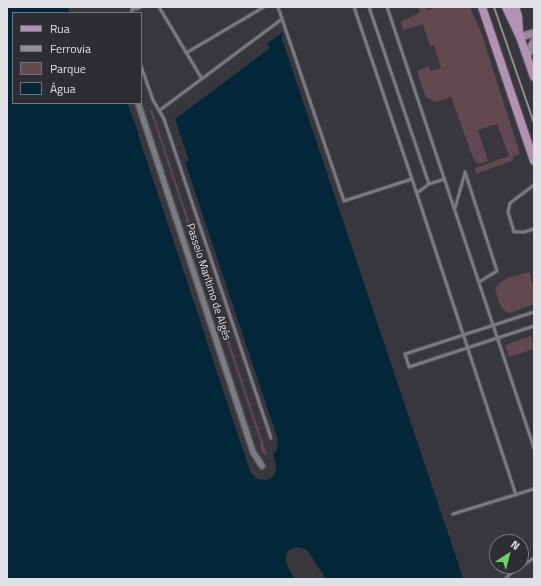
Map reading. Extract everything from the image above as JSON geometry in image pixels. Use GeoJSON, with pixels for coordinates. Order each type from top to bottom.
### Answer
{"type":"FeatureCollection","features":[{"type":"Feature","properties":{"kind":"main road"},"geometry":{"type":"LineString","coordinates":[[482,7],[534,161]]}},
{"type":"Feature","properties":{"kind":"main road"},"geometry":{"type":"LineString","coordinates":[[506,7],[520,37],[534,77]]}},
{"type":"Feature","properties":{"kind":"main road"},"geometry":{"type":"LineString","coordinates":[[515,7],[518,16],[520,37]]}},
{"type":"Feature","properties":{"kind":"street"},"geometry":{"type":"LineString","coordinates":[[520,37],[534,33]]}},
{"type":"Feature","properties":{"kind":"street"},"geometry":{"type":"LineString","coordinates":[[527,55],[534,42]]}},
{"type":"Feature","properties":{"kind":"street","name":"Passeio Marítimo de Algés"},"geometry":{"type":"LineString","coordinates":[[138,104],[253,451],[262,466]]}},
{"type":"Feature","properties":{"kind":"lane"},"geometry":{"type":"LineString","coordinates":[[132,8],[136,9],[141,7]]}},
{"type":"Feature","properties":{"kind":"lane"},"geometry":{"type":"LineString","coordinates":[[159,7],[202,79]]}},
{"type":"Feature","properties":{"kind":"lane"},"geometry":{"type":"LineString","coordinates":[[186,53],[264,7]]}},
{"type":"Feature","properties":{"kind":"lane"},"geometry":{"type":"LineString","coordinates":[[278,7],[344,201],[412,179]]}},
{"type":"Feature","properties":{"kind":"lane"},"geometry":{"type":"LineString","coordinates":[[354,7],[516,495]]}},
{"type":"Feature","properties":{"kind":"lane"},"geometry":{"type":"LineString","coordinates":[[369,7],[429,184]]}},
{"type":"Feature","properties":{"kind":"lane"},"geometry":{"type":"LineString","coordinates":[[387,7],[534,448]]}},
{"type":"Feature","properties":{"kind":"lane"},"geometry":{"type":"LineString","coordinates":[[160,110],[282,19]]}},
{"type":"Feature","properties":{"kind":"lane"},"geometry":{"type":"LineString","coordinates":[[142,69],[153,100],[164,119],[271,438]]}},
{"type":"Feature","properties":{"kind":"lane"},"geometry":{"type":"LineString","coordinates":[[455,208],[465,172],[497,271],[479,282]]}},
{"type":"Feature","properties":{"kind":"lane"},"geometry":{"type":"LineString","coordinates":[[417,193],[429,184],[445,179]]}},
{"type":"Feature","properties":{"kind":"lane"},"geometry":{"type":"LineString","coordinates":[[534,185],[510,203],[508,212],[514,232],[524,232],[534,229]]}},
{"type":"Feature","properties":{"kind":"lane"},"geometry":{"type":"LineString","coordinates":[[534,312],[404,354],[409,367],[534,326]]}},
{"type":"Feature","properties":{"kind":"lane"},"geometry":{"type":"LineString","coordinates":[[453,514],[534,489]]}},
{"type":"Feature","properties":{"kind":"lane"},"geometry":{"type":"LineString","coordinates":[[504,579],[534,558]]}},
{"type":"Feature","properties":{"kind":"green space"},"geometry":{"type":"Polygon","coordinates":[[[418,7],[426,7],[428,10],[436,7],[470,7],[481,32],[520,154],[513,156],[514,160],[476,174],[475,168],[509,156],[497,124],[478,130],[488,161],[478,164],[473,158],[451,97],[436,102],[427,98],[425,95],[417,71],[429,66],[431,71],[441,68],[434,45],[430,46],[423,24],[403,30],[401,22],[420,12],[418,7]]]}},
{"type":"Feature","properties":{"kind":"green space"},"geometry":{"type":"Polygon","coordinates":[[[150,110],[152,110],[267,455],[263,454],[261,451],[261,444],[150,110]]]}},
{"type":"Feature","properties":{"kind":"green space"},"geometry":{"type":"Polygon","coordinates":[[[529,272],[534,287],[534,304],[509,313],[503,309],[499,303],[495,289],[505,279],[529,272]]]}},
{"type":"Feature","properties":{"kind":"green space"},"geometry":{"type":"Polygon","coordinates":[[[531,336],[534,349],[509,357],[505,345],[531,336]]]}},
{"type":"Feature","properties":{"kind":"water"},"geometry":{"type":"Polygon","coordinates":[[[7,7],[68,7],[69,12],[12,12],[12,104],[127,104],[139,134],[138,135],[205,332],[205,336],[250,471],[256,478],[261,480],[269,479],[275,473],[276,466],[273,455],[277,449],[278,440],[170,117],[283,32],[282,39],[463,578],[326,579],[308,551],[297,547],[290,550],[286,556],[287,566],[295,579],[7,579],[7,7]]]}},
{"type":"Feature","properties":{"kind":"pier"},"geometry":{"type":"Polygon","coordinates":[[[267,44],[270,48],[175,119],[189,161],[185,162],[170,117],[267,44]]]}},
{"type":"Feature","properties":{"kind":"railway"},"geometry":{"type":"LineString","coordinates":[[494,7],[534,123]]}}]}
